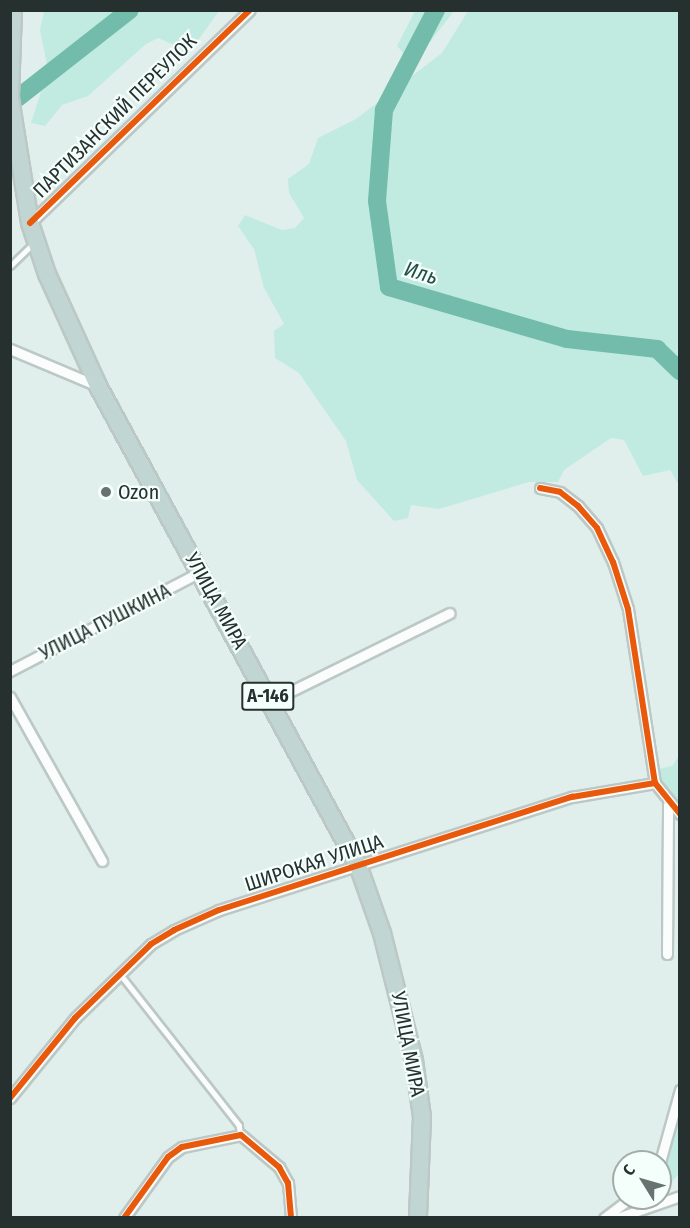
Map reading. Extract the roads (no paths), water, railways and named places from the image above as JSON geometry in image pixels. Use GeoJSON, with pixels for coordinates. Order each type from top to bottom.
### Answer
{"type":"FeatureCollection","features":[{"type":"Feature","properties":{"kind":"highway","name":"А-146"},"geometry":{"type":"LineString","coordinates":[[10,97],[13,10]]}},
{"type":"Feature","properties":{"kind":"highway","name":"УЛИЦА МИРА"},"geometry":{"type":"LineString","coordinates":[[10,97],[30,223],[98,386],[358,865],[382,933],[414,1060],[422,1117],[418,1218]]}},
{"type":"Feature","properties":{"kind":"street","name":"ПАРТИЗАНСКИЙ ПЕРЕУЛОК"},"geometry":{"type":"LineString","coordinates":[[30,223],[250,10]]}},
{"type":"Feature","properties":{"kind":"street"},"geometry":{"type":"LineString","coordinates":[[10,350],[98,386]]}},
{"type":"Feature","properties":{"kind":"street"},"geometry":{"type":"LineString","coordinates":[[540,488],[560,492],[578,506],[597,528],[613,562],[628,609],[655,783],[668,804],[680,814]]}},
{"type":"Feature","properties":{"kind":"street","name":"УЛИЦА ПУШКИНА"},"geometry":{"type":"LineString","coordinates":[[10,671],[200,572]]}},
{"type":"Feature","properties":{"kind":"street"},"geometry":{"type":"LineString","coordinates":[[271,701],[450,613]]}},
{"type":"Feature","properties":{"kind":"street"},"geometry":{"type":"LineString","coordinates":[[10,697],[102,861]]}},
{"type":"Feature","properties":{"kind":"street","name":"ШИРОКАЯ УЛИЦА"},"geometry":{"type":"LineString","coordinates":[[10,1098],[119,973],[183,926],[358,865],[572,797],[655,783]]}},
{"type":"Feature","properties":{"kind":"street"},"geometry":{"type":"LineString","coordinates":[[667,954],[668,804]]}},
{"type":"Feature","properties":{"kind":"street"},"geometry":{"type":"LineString","coordinates":[[663,1150],[680,1090]]}},
{"type":"Feature","properties":{"kind":"street"},"geometry":{"type":"LineString","coordinates":[[124,1218],[168,1157],[182,1147],[241,1135],[279,1167],[288,1183],[291,1218]]}},
{"type":"Feature","properties":{"kind":"street"},"geometry":{"type":"LineString","coordinates":[[617,1218],[680,1196]]}},
{"type":"Feature","properties":{"kind":"lane"},"geometry":{"type":"LineString","coordinates":[[10,266],[36,241]]}},
{"type":"Feature","properties":{"kind":"lane"},"geometry":{"type":"LineString","coordinates":[[119,973],[238,1125],[241,1135]]}},
{"type":"Feature","properties":{"kind":"waterway","name":"Иль"},"geometry":{"type":"LineString","coordinates":[[10,104],[130,10]]}},
{"type":"Feature","properties":{"kind":"waterway","name":"Иль"},"geometry":{"type":"LineString","coordinates":[[436,10],[384,110],[377,201],[389,287],[567,339],[657,349],[680,371]]}},
{"type":"Feature","properties":{"kind":"place","name":"Ozon"},"geometry":{"type":"Point","coordinates":[106,492]}}]}
